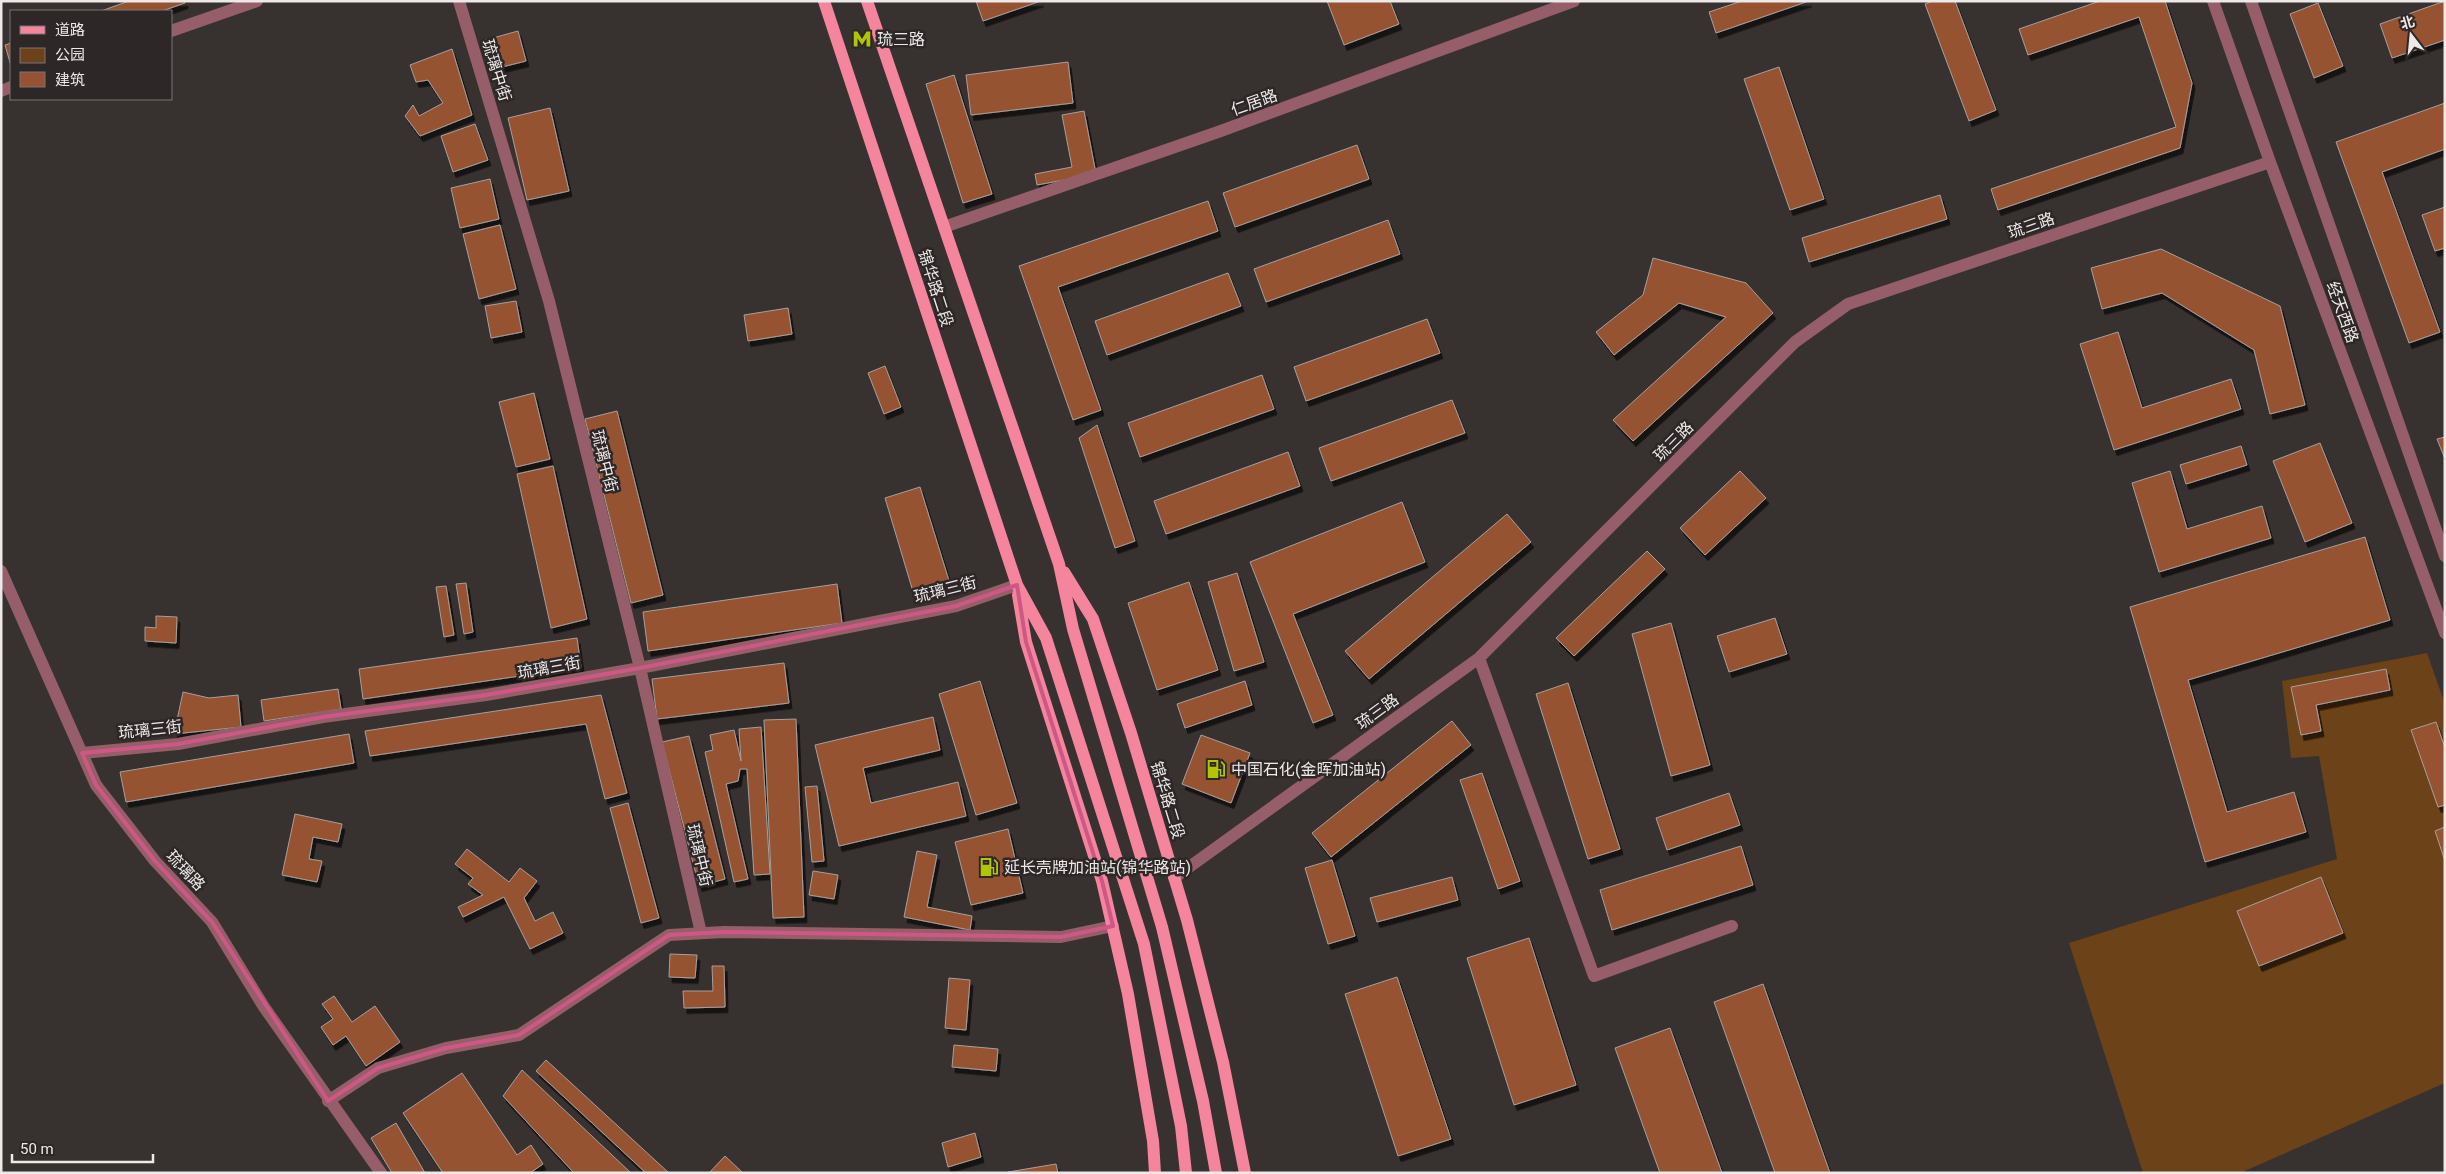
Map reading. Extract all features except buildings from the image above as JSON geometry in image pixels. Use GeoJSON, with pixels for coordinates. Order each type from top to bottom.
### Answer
{"type":"FeatureCollection","features":[{"type":"Feature","properties":{"kind":"main road","name":"锦华路二段"},"geometry":{"type":"LineString","coordinates":[[824,1],[1017,585],[1026,642],[1102,881],[1128,994],[1153,1142],[1155,1173]]}},
{"type":"Feature","properties":{"kind":"main road","name":"锦华路二段"},"geometry":{"type":"LineString","coordinates":[[867,1],[1059,564],[1073,629],[1162,927],[1203,1101],[1216,1173]]}},
{"type":"Feature","properties":{"kind":"main road","name":"锦华路二段"},"geometry":{"type":"LineString","coordinates":[[1059,564],[1093,619],[1131,733],[1174,878],[1223,1062],[1245,1173]]}},
{"type":"Feature","properties":{"kind":"main road","name":"锦华路二段"},"geometry":{"type":"LineString","coordinates":[[1017,585],[1046,638],[1144,944],[1181,1126],[1186,1173]]}},
{"type":"Feature","properties":{"kind":"street"},"geometry":{"type":"LineString","coordinates":[[172,31],[257,1]]}},
{"type":"Feature","properties":{"kind":"street","name":"琉璃中街"},"geometry":{"type":"LineString","coordinates":[[459,1],[548,301],[640,668],[701,933]]}},
{"type":"Feature","properties":{"kind":"street","name":"仁居路"},"geometry":{"type":"LineString","coordinates":[[944,226],[1218,132],[1574,1]]}},
{"type":"Feature","properties":{"kind":"street","name":"经天西路"},"geometry":{"type":"LineString","coordinates":[[2213,1],[2270,162],[2445,633]]}},
{"type":"Feature","properties":{"kind":"street","name":"经天西路"},"geometry":{"type":"LineString","coordinates":[[2251,1],[2445,556]]}},
{"type":"Feature","properties":{"kind":"street","name":"琉三路"},"geometry":{"type":"LineString","coordinates":[[1174,878],[1479,658],[1795,342],[1848,304],[2270,162]]}},
{"type":"Feature","properties":{"kind":"street","name":"琉璃路"},"geometry":{"type":"LineString","coordinates":[[1,571],[96,785],[143,846],[212,922],[264,1008],[328,1101],[381,1173]]}},
{"type":"Feature","properties":{"kind":"street","name":"琉璃三街"},"geometry":{"type":"LineString","coordinates":[[82,753],[178,744],[323,717],[486,695],[640,668],[956,606],[1017,585]]}},
{"type":"Feature","properties":{"kind":"street"},"geometry":{"type":"LineString","coordinates":[[1479,658],[1594,976],[1732,926]]}},
{"type":"Feature","properties":{"kind":"street"},"geometry":{"type":"LineString","coordinates":[[328,1101],[378,1068],[446,1048],[519,1035],[669,935],[701,933],[1061,937],[1113,926]]}},
{"type":"Feature","properties":{"kind":"highlighted area"},"geometry":{"type":"Polygon","coordinates":[[[1017,585],[1026,642],[1102,881],[1113,926],[1061,937],[724,932],[669,935],[519,1035],[446,1048],[378,1068],[328,1101],[212,922],[155,861],[96,785],[82,753],[178,744],[323,717],[486,695],[640,668],[956,606],[1017,585]]]}},
{"type":"Feature","properties":{"kind":"green space"},"geometry":{"type":"Polygon","coordinates":[[[2427,653],[2445,704],[2445,1083],[2240,1173],[2143,1173],[2069,943],[2337,859],[2319,756],[2291,758],[2282,681],[2427,653]]]}},
{"type":"Feature","properties":{"kind":"place","name":"琉三路"},"geometry":{"type":"Point","coordinates":[862,39]}},
{"type":"Feature","properties":{"kind":"place","name":"中国石化(金晖加油站)"},"geometry":{"type":"Point","coordinates":[1216,769]}},
{"type":"Feature","properties":{"kind":"place","name":"延长壳牌加油站(锦华路站)"},"geometry":{"type":"Point","coordinates":[989,867]}}]}
